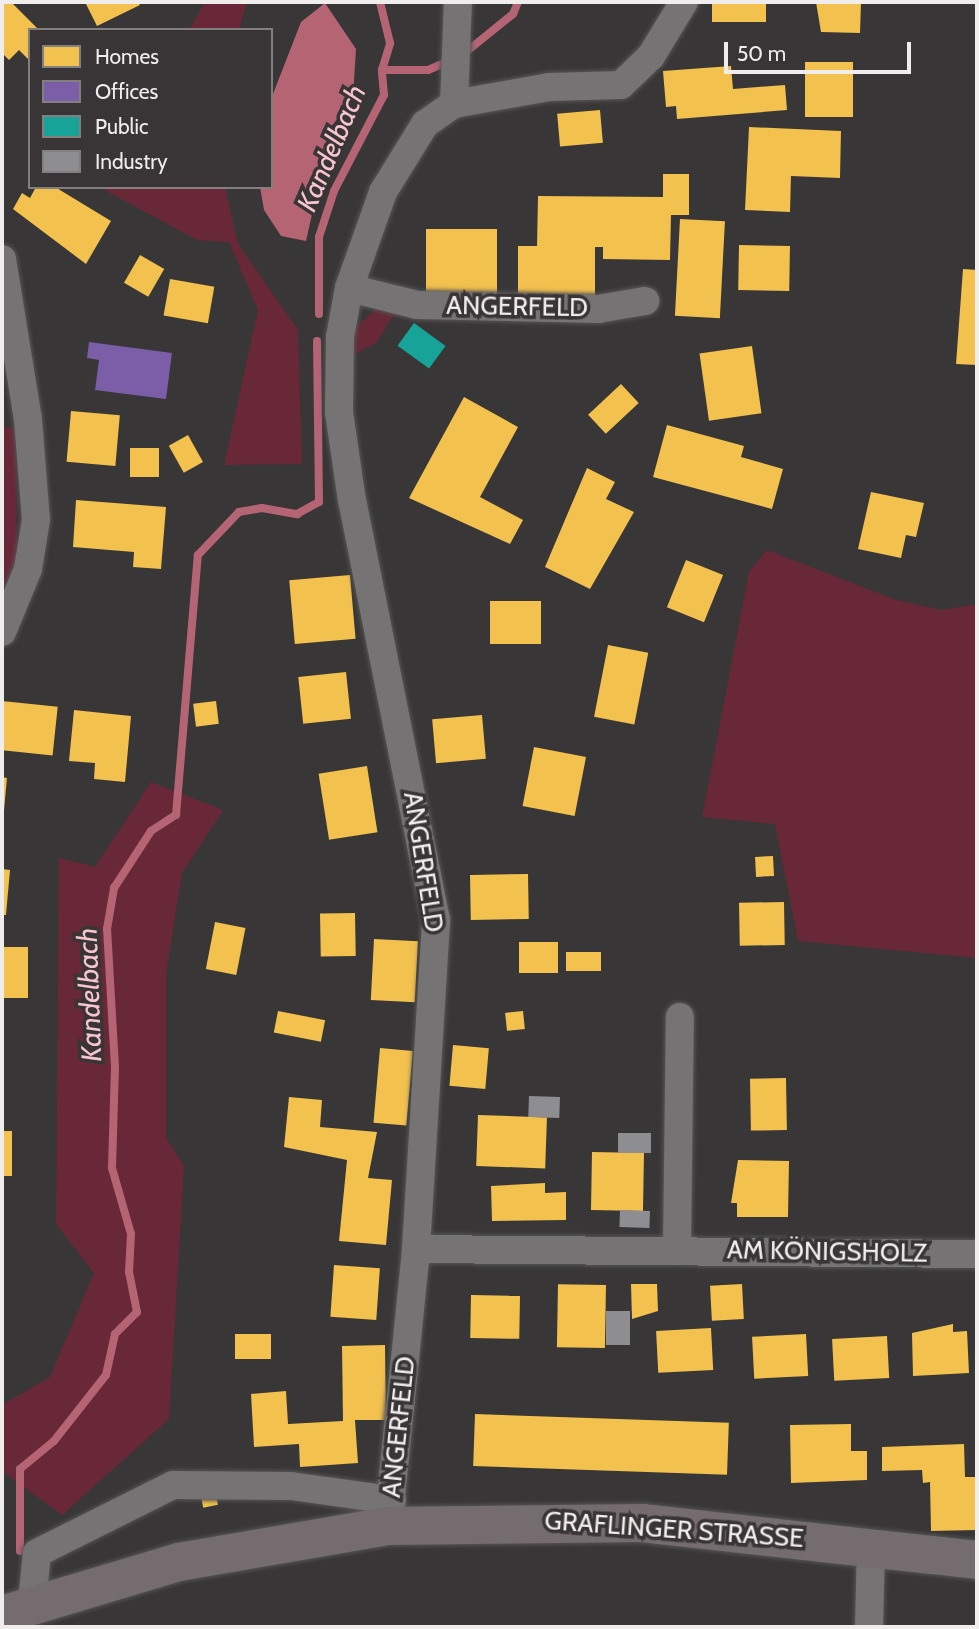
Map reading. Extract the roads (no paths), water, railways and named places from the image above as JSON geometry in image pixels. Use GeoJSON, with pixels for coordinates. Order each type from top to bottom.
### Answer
{"type":"FeatureCollection","features":[{"type":"Feature","properties":{"kind":"main road","name":"GRAFLINGER STRASSE"},"geometry":{"type":"LineString","coordinates":[[17,1609],[179,1562],[390,1513],[642,1523],[871,1546],[977,1560]]}},
{"type":"Feature","properties":{"kind":"street"},"geometry":{"type":"LineString","coordinates":[[458,2],[454,104],[549,87],[621,85],[651,56],[684,2]]}},
{"type":"Feature","properties":{"kind":"street","name":"ANGERFELD"},"geometry":{"type":"LineString","coordinates":[[390,1513],[416,1249],[436,920],[352,501],[340,411],[340,337],[349,288],[383,192],[425,124],[454,104]]}},
{"type":"Feature","properties":{"kind":"street"},"geometry":{"type":"LineString","coordinates":[[2,259],[36,520],[29,569],[2,632]]}},
{"type":"Feature","properties":{"kind":"street","name":"ANGERFELD"},"geometry":{"type":"LineString","coordinates":[[349,288],[417,306],[598,309],[645,301]]}},
{"type":"Feature","properties":{"kind":"street"},"geometry":{"type":"LineString","coordinates":[[677,1250],[680,1017]]}},
{"type":"Feature","properties":{"kind":"street","name":"AM KÖNIGSHOLZ"},"geometry":{"type":"LineString","coordinates":[[416,1249],[977,1254]]}},
{"type":"Feature","properties":{"kind":"street"},"geometry":{"type":"LineString","coordinates":[[17,1609],[37,1553],[173,1485],[291,1486],[390,1513]]}},
{"type":"Feature","properties":{"kind":"street"},"geometry":{"type":"LineString","coordinates":[[869,1627],[871,1546]]}},
{"type":"Feature","properties":{"kind":"waterway","name":"Kandelbach"},"geometry":{"type":"LineString","coordinates":[[319,314],[319,237],[334,191],[384,95],[382,70],[390,43],[380,2]]}},
{"type":"Feature","properties":{"kind":"waterway"},"geometry":{"type":"LineString","coordinates":[[461,56],[513,14],[518,2]]}},
{"type":"Feature","properties":{"kind":"waterway"},"geometry":{"type":"LineString","coordinates":[[382,70],[428,70],[449,61]]}},
{"type":"Feature","properties":{"kind":"waterway","name":"Kandelbach"},"geometry":{"type":"LineString","coordinates":[[20,1551],[20,1469],[54,1441],[106,1375],[115,1334],[137,1312],[129,1272],[131,1234],[112,1168],[115,1067],[107,929],[114,888],[151,831],[176,815],[198,555],[239,512],[262,508],[297,514],[319,502],[317,341]]}}]}
